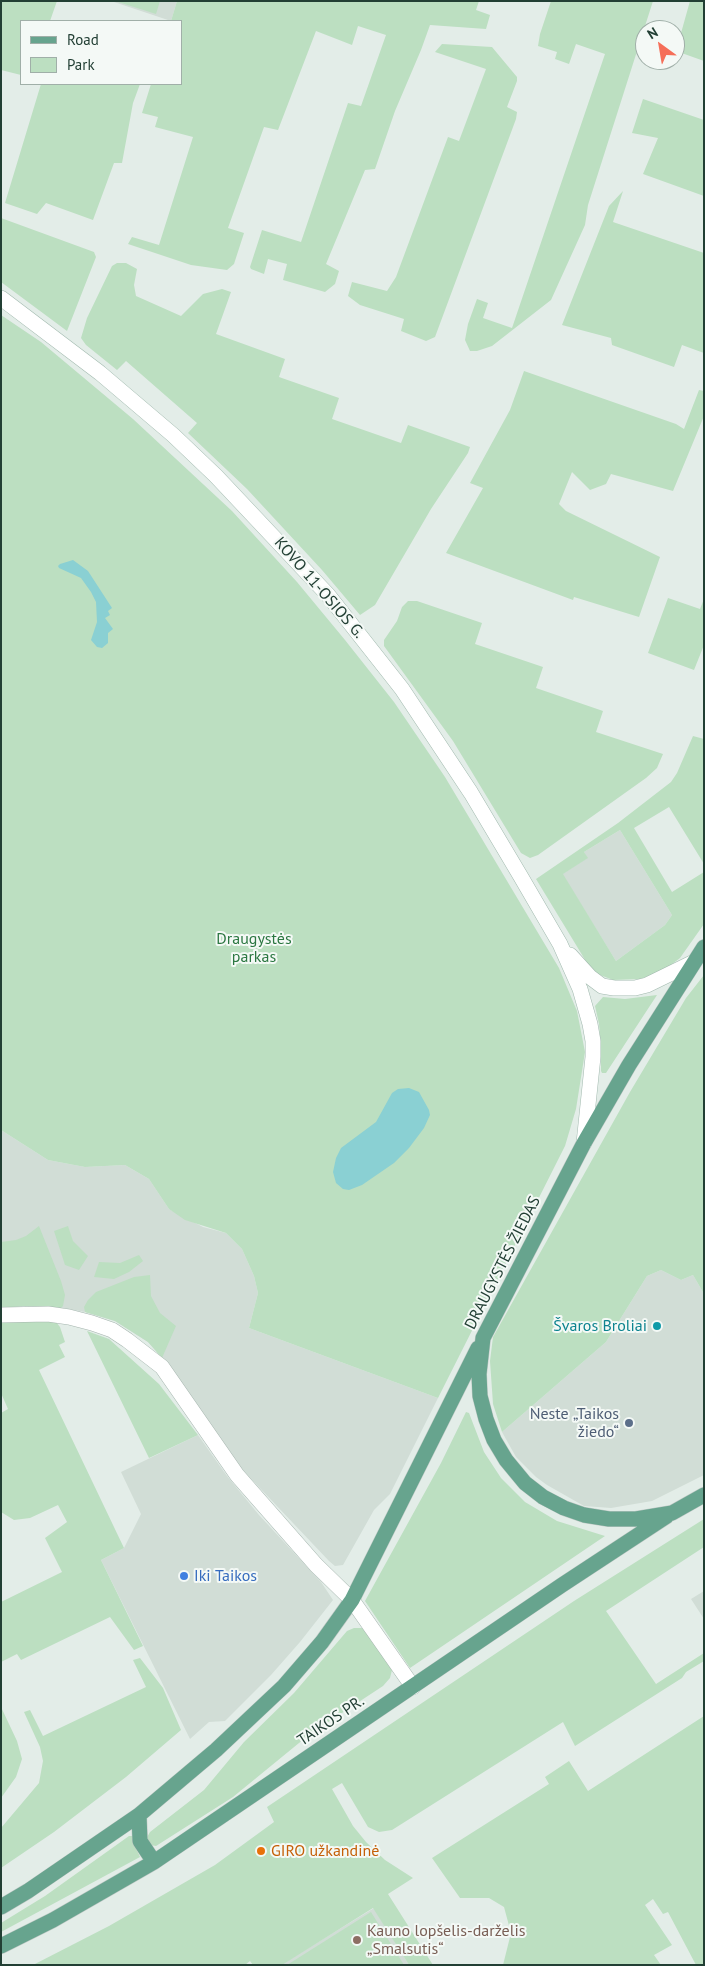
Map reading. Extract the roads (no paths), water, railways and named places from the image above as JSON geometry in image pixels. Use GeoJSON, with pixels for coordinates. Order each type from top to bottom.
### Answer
{"type":"FeatureCollection","features":[{"type":"Feature","properties":{"kind":"main road","name":"KOVO 11-OSIOS G."},"geometry":{"type":"LineString","coordinates":[[1,298],[65,345],[172,435],[255,516],[328,595],[402,689],[471,793],[560,944],[580,989],[590,1024],[593,1057],[584,1143]]}},
{"type":"Feature","properties":{"kind":"main road","name":"KOVO 11-OSIOS G."},"geometry":{"type":"LineString","coordinates":[[560,944],[590,977],[602,986],[614,988],[647,986],[699,959]]}},
{"type":"Feature","properties":{"kind":"main road"},"geometry":{"type":"LineString","coordinates":[[699,959],[704,947]]}},
{"type":"Feature","properties":{"kind":"main road","name":"DRAUGYSTĖS ŽIEDAS"},"geometry":{"type":"LineString","coordinates":[[699,959],[629,1065],[584,1143],[483,1338],[479,1374],[480,1396],[486,1418],[494,1440],[506,1460],[525,1482],[544,1497],[564,1508],[584,1515],[609,1519],[636,1519],[672,1513],[704,1495]]}},
{"type":"Feature","properties":{"kind":"main road"},"geometry":{"type":"LineString","coordinates":[[1,1315],[48,1314],[79,1319],[112,1330],[162,1367],[237,1475],[316,1566],[352,1600],[413,1687]]}},
{"type":"Feature","properties":{"kind":"main road"},"geometry":{"type":"LineString","coordinates":[[1,1907],[28,1891],[139,1815],[216,1750],[284,1686],[322,1642],[352,1600],[483,1338]]}},
{"type":"Feature","properties":{"kind":"main road","name":"TAIKOS PR."},"geometry":{"type":"LineString","coordinates":[[1,1946],[53,1920],[154,1862],[672,1513]]}},
{"type":"Feature","properties":{"kind":"main road"},"geometry":{"type":"LineString","coordinates":[[139,1815],[140,1840],[154,1862]]}},
{"type":"Feature","properties":{"kind":"water"},"geometry":{"type":"Polygon","coordinates":[[[73,560],[88,571],[112,608],[108,611],[110,615],[105,618],[113,629],[108,633],[108,643],[102,648],[97,647],[91,640],[97,622],[96,602],[91,592],[81,578],[58,566],[73,560]]]}},
{"type":"Feature","properties":{"kind":"water"},"geometry":{"type":"Polygon","coordinates":[[[409,1088],[419,1092],[429,1110],[430,1115],[424,1128],[409,1148],[394,1163],[362,1185],[349,1190],[343,1189],[336,1183],[333,1172],[336,1158],[341,1148],[376,1122],[392,1093],[398,1089],[409,1088]]]}},
{"type":"Feature","properties":{"kind":"place","name":"Švaros Broliai"},"geometry":{"type":"Point","coordinates":[657,1326]}},
{"type":"Feature","properties":{"kind":"place","name":"Neste „Taikos žiedo“"},"geometry":{"type":"Point","coordinates":[629,1423]}},
{"type":"Feature","properties":{"kind":"place","name":"Iki Taikos"},"geometry":{"type":"Point","coordinates":[184,1576]}},
{"type":"Feature","properties":{"kind":"place","name":"GIRO užkandinė"},"geometry":{"type":"Point","coordinates":[261,1851]}},
{"type":"Feature","properties":{"kind":"place","name":"Kauno lopšelis-darželis „Smalsutis“"},"geometry":{"type":"Point","coordinates":[357,1940]}},
{"type":"Feature","properties":{"kind":"park label","name":"Draugystės parkas"},"geometry":{"type":"Point","coordinates":[254,948]}}]}
